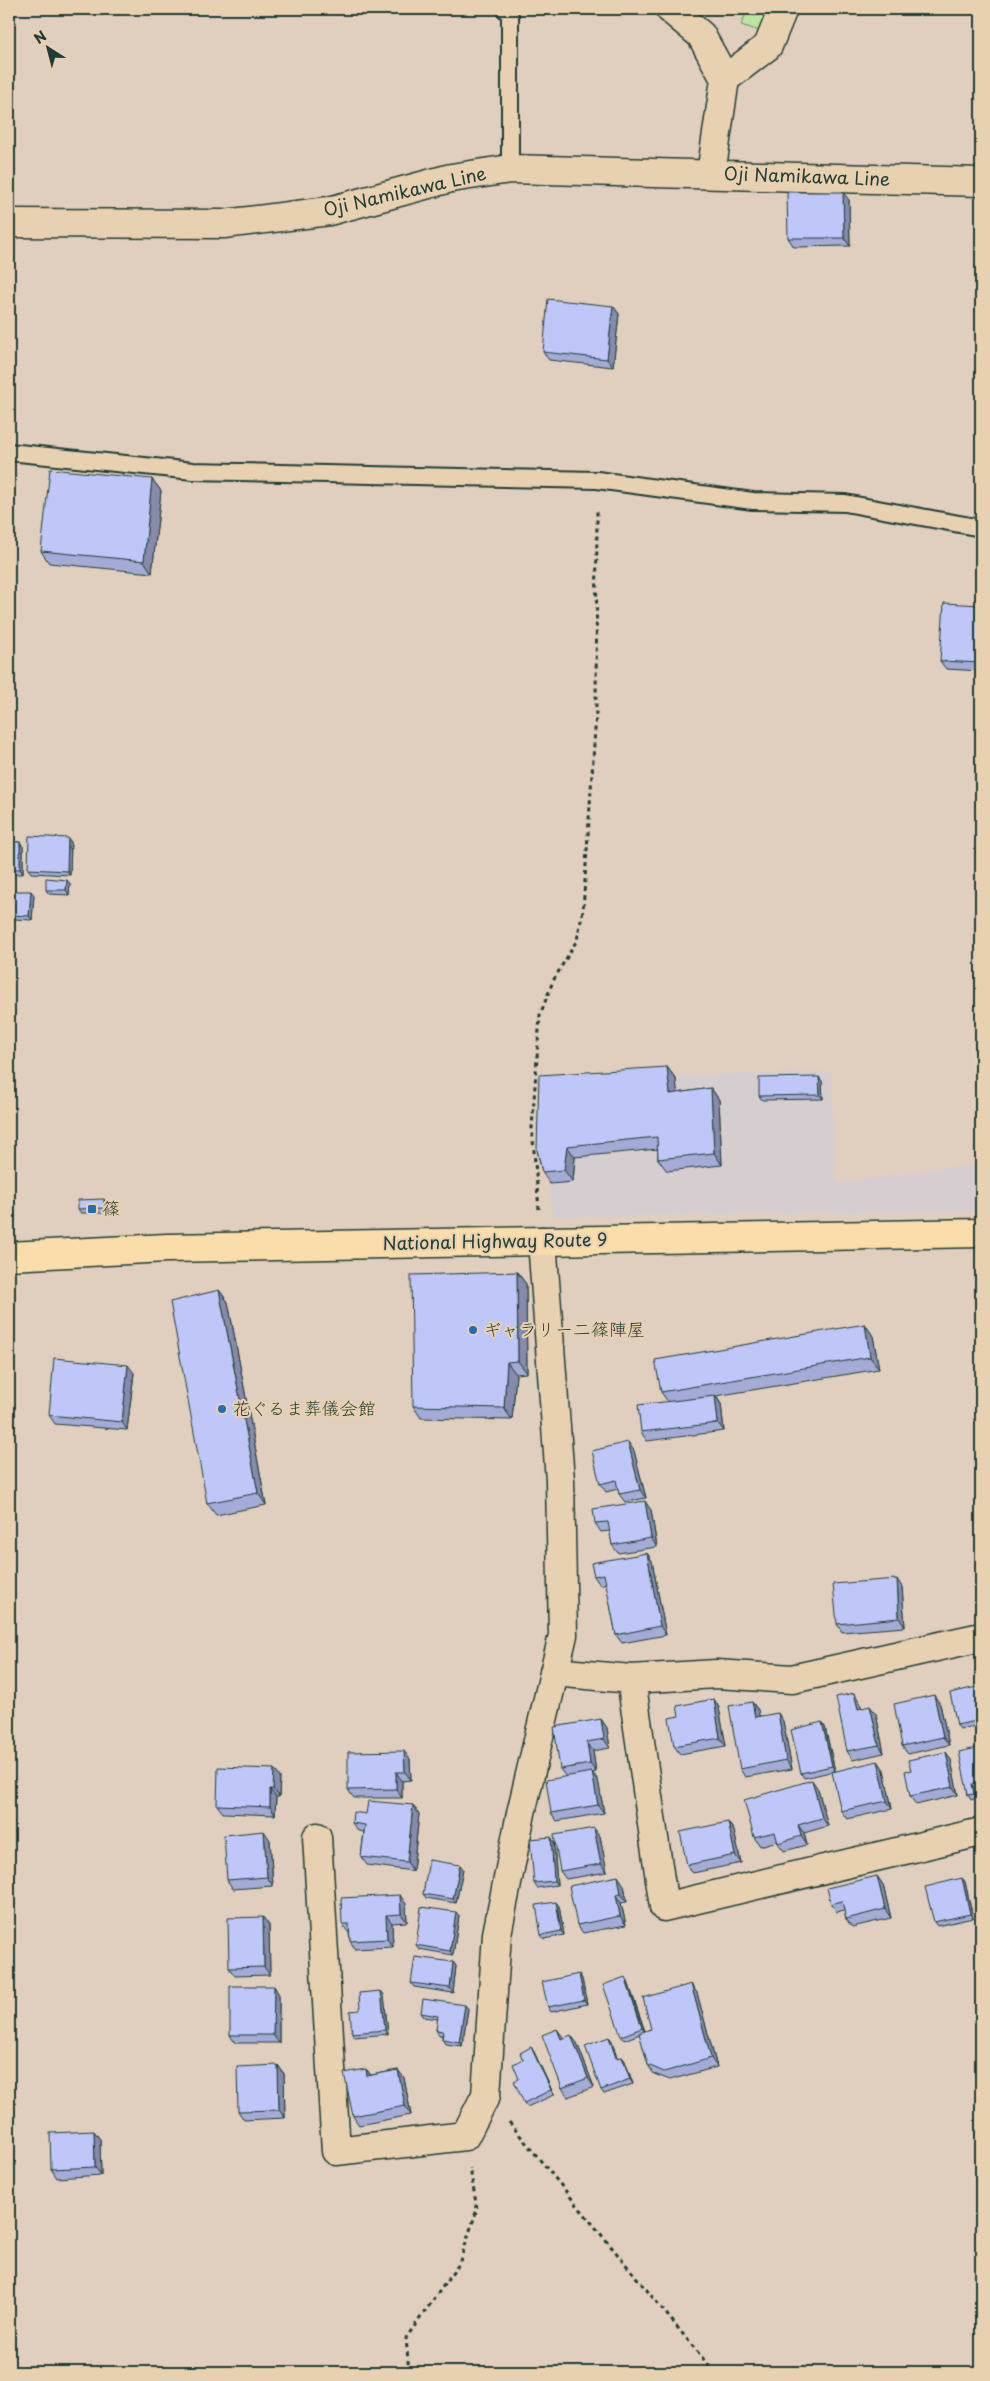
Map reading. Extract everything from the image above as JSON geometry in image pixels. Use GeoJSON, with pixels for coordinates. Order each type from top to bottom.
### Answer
{"type":"FeatureCollection","features":[{"type":"Feature","properties":{"kind":"highway","name":"National Highway Route 9"},"geometry":{"type":"LineString","coordinates":[[9,1256],[167,1248],[981,1233]]}},
{"type":"Feature","properties":{"kind":"street"},"geometry":{"type":"LineString","coordinates":[[670,9],[701,35],[725,79],[711,174]]}},
{"type":"Feature","properties":{"kind":"street"},"geometry":{"type":"LineString","coordinates":[[725,79],[768,46],[783,9]]}},
{"type":"Feature","properties":{"kind":"street","name":"Oji Namikawa Line"},"geometry":{"type":"LineString","coordinates":[[9,223],[224,224],[329,211],[451,178],[510,169],[981,182]]}},
{"type":"Feature","properties":{"kind":"street"},"geometry":{"type":"LineString","coordinates":[[317,1837],[336,2151],[464,2136],[486,2095],[497,1934],[521,1813],[563,1635],[560,1480],[542,1241]]}},
{"type":"Feature","properties":{"kind":"street"},"geometry":{"type":"LineString","coordinates":[[554,1672],[631,1679],[717,1674],[792,1679],[981,1636]]}},
{"type":"Feature","properties":{"kind":"street"},"geometry":{"type":"LineString","coordinates":[[631,1679],[664,1907],[981,1832]]}},
{"type":"Feature","properties":{"kind":"lane"},"geometry":{"type":"LineString","coordinates":[[505,9],[510,14],[510,169]]}},
{"type":"Feature","properties":{"kind":"lane"},"geometry":{"type":"LineString","coordinates":[[9,452],[193,471],[597,480],[753,501],[845,503],[981,528]]}},
{"type":"Feature","properties":{"kind":"path"},"geometry":{"type":"LineString","coordinates":[[542,1241],[532,1128],[540,1015],[553,981],[577,940],[583,910],[596,714],[597,480]]}},
{"type":"Feature","properties":{"kind":"path"},"geometry":{"type":"LineString","coordinates":[[486,2095],[714,2372]]}},
{"type":"Feature","properties":{"kind":"path"},"geometry":{"type":"LineString","coordinates":[[409,2372],[406,2338],[459,2264],[477,2209],[464,2136]]}},
{"type":"Feature","properties":{"kind":"shaded area"},"geometry":{"type":"Polygon","coordinates":[[[831,1072],[836,1183],[981,1163],[981,1210],[554,1217],[539,1138],[541,1079],[831,1072]]]}},
{"type":"Feature","properties":{"kind":"green space"},"geometry":{"type":"Polygon","coordinates":[[[748,9],[774,9],[763,32],[741,25],[748,9]]]}},
{"type":"Feature","properties":{"kind":"building"},"geometry":{"type":"Polygon","coordinates":[[[787,192],[843,192],[844,238],[788,238],[787,192]]]}},
{"type":"Feature","properties":{"kind":"building"},"geometry":{"type":"Polygon","coordinates":[[[548,299],[613,306],[607,359],[543,352],[548,299]]]}},
{"type":"Feature","properties":{"kind":"building"},"geometry":{"type":"Polygon","coordinates":[[[50,469],[152,479],[144,561],[41,551],[50,469]]]}},
{"type":"Feature","properties":{"kind":"building"},"geometry":{"type":"Polygon","coordinates":[[[944,603],[981,605],[981,663],[940,661],[944,603]]]}},
{"type":"Feature","properties":{"kind":"building"},"geometry":{"type":"Polygon","coordinates":[[[29,836],[68,838],[67,871],[28,869],[29,836]]]}},
{"type":"Feature","properties":{"kind":"building"},"geometry":{"type":"Polygon","coordinates":[[[9,842],[20,842],[20,869],[9,869],[9,842]]]}},
{"type":"Feature","properties":{"kind":"building"},"geometry":{"type":"Polygon","coordinates":[[[46,878],[67,880],[66,890],[46,890],[46,878]]]}},
{"type":"Feature","properties":{"kind":"building"},"geometry":{"type":"Polygon","coordinates":[[[12,891],[31,891],[29,916],[11,915],[12,891]]]}},
{"type":"Feature","properties":{"kind":"building"},"geometry":{"type":"Polygon","coordinates":[[[667,1067],[670,1094],[711,1088],[714,1153],[658,1159],[657,1137],[567,1146],[564,1170],[542,1172],[537,1149],[539,1075],[667,1067]]]}},
{"type":"Feature","properties":{"kind":"building"},"geometry":{"type":"Polygon","coordinates":[[[819,1077],[820,1095],[759,1096],[759,1078],[819,1077]]]}},
{"type":"Feature","properties":{"kind":"building"},"geometry":{"type":"Polygon","coordinates":[[[104,1199],[104,1208],[78,1209],[78,1200],[104,1199]]]}},
{"type":"Feature","properties":{"kind":"building","name":"ギャラリー二篠陣屋"},"geometry":{"type":"Polygon","coordinates":[[[517,1272],[518,1361],[507,1362],[504,1408],[413,1406],[411,1275],[517,1272]]]}},
{"type":"Feature","properties":{"kind":"building","name":"花ぐるま葬儀会館"},"geometry":{"type":"Polygon","coordinates":[[[219,1290],[258,1493],[207,1503],[170,1302],[219,1290]]]}},
{"type":"Feature","properties":{"kind":"building"},"geometry":{"type":"Polygon","coordinates":[[[865,1324],[870,1357],[661,1392],[655,1360],[865,1324]]]}},
{"type":"Feature","properties":{"kind":"building"},"geometry":{"type":"Polygon","coordinates":[[[54,1358],[128,1365],[122,1422],[49,1415],[54,1358]]]}},
{"type":"Feature","properties":{"kind":"building"},"geometry":{"type":"Polygon","coordinates":[[[715,1396],[718,1423],[641,1432],[638,1405],[715,1396]]]}},
{"type":"Feature","properties":{"kind":"building"},"geometry":{"type":"Polygon","coordinates":[[[628,1442],[640,1490],[619,1494],[616,1480],[600,1484],[592,1451],[628,1442]]]}},
{"type":"Feature","properties":{"kind":"building"},"geometry":{"type":"Polygon","coordinates":[[[645,1501],[651,1538],[612,1545],[608,1522],[595,1523],[593,1509],[645,1501]]]}},
{"type":"Feature","properties":{"kind":"building"},"geometry":{"type":"Polygon","coordinates":[[[647,1553],[660,1626],[616,1635],[604,1574],[594,1576],[591,1563],[647,1553]]]}},
{"type":"Feature","properties":{"kind":"building"},"geometry":{"type":"Polygon","coordinates":[[[897,1579],[899,1618],[837,1624],[833,1584],[897,1579]]]}},
{"type":"Feature","properties":{"kind":"building"},"geometry":{"type":"Polygon","coordinates":[[[981,1686],[981,1720],[957,1725],[950,1693],[981,1686]]]}},
{"type":"Feature","properties":{"kind":"building"},"geometry":{"type":"Polygon","coordinates":[[[854,1693],[858,1709],[870,1706],[879,1745],[847,1751],[836,1697],[854,1693]]]}},
{"type":"Feature","properties":{"kind":"building"},"geometry":{"type":"Polygon","coordinates":[[[934,1695],[943,1737],[902,1746],[894,1704],[934,1695]]]}},
{"type":"Feature","properties":{"kind":"building"},"geometry":{"type":"Polygon","coordinates":[[[714,1699],[720,1738],[674,1746],[669,1718],[679,1716],[677,1706],[714,1699]]]}},
{"type":"Feature","properties":{"kind":"building"},"geometry":{"type":"Polygon","coordinates":[[[752,1702],[755,1717],[778,1713],[786,1760],[740,1769],[729,1706],[752,1702]]]}},
{"type":"Feature","properties":{"kind":"building"},"geometry":{"type":"Polygon","coordinates":[[[601,1719],[604,1739],[587,1742],[590,1764],[560,1769],[554,1727],[601,1719]]]}},
{"type":"Feature","properties":{"kind":"building"},"geometry":{"type":"Polygon","coordinates":[[[822,1722],[832,1766],[801,1773],[791,1730],[822,1722]]]}},
{"type":"Feature","properties":{"kind":"building"},"geometry":{"type":"Polygon","coordinates":[[[981,1747],[981,1782],[972,1784],[974,1794],[968,1795],[959,1752],[981,1747]]]}},
{"type":"Feature","properties":{"kind":"building"},"geometry":{"type":"Polygon","coordinates":[[[404,1751],[405,1772],[396,1772],[396,1789],[348,1790],[348,1752],[404,1751]]]}},
{"type":"Feature","properties":{"kind":"building"},"geometry":{"type":"Polygon","coordinates":[[[946,1752],[953,1787],[910,1796],[905,1771],[911,1770],[908,1760],[946,1752]]]}},
{"type":"Feature","properties":{"kind":"building"},"geometry":{"type":"Polygon","coordinates":[[[878,1761],[887,1801],[841,1811],[832,1772],[878,1761]]]}},
{"type":"Feature","properties":{"kind":"building"},"geometry":{"type":"Polygon","coordinates":[[[218,1767],[274,1769],[273,1789],[270,1789],[270,1807],[217,1805],[218,1767]]]}},
{"type":"Feature","properties":{"kind":"building"},"geometry":{"type":"Polygon","coordinates":[[[592,1772],[598,1805],[551,1813],[546,1780],[592,1772]]]}},
{"type":"Feature","properties":{"kind":"building"},"geometry":{"type":"Polygon","coordinates":[[[812,1780],[822,1818],[798,1825],[801,1836],[778,1843],[775,1832],[754,1837],[744,1800],[812,1780]]]}},
{"type":"Feature","properties":{"kind":"building"},"geometry":{"type":"Polygon","coordinates":[[[368,1801],[413,1805],[407,1862],[361,1857],[365,1825],[352,1823],[353,1812],[366,1814],[368,1801]]]}},
{"type":"Feature","properties":{"kind":"building"},"geometry":{"type":"Polygon","coordinates":[[[728,1822],[735,1855],[687,1865],[680,1832],[728,1822]]]}},
{"type":"Feature","properties":{"kind":"building"},"geometry":{"type":"Polygon","coordinates":[[[594,1828],[601,1864],[560,1871],[554,1835],[594,1828]]]}},
{"type":"Feature","properties":{"kind":"building"},"geometry":{"type":"Polygon","coordinates":[[[264,1831],[267,1877],[227,1880],[224,1835],[264,1831]]]}},
{"type":"Feature","properties":{"kind":"building"},"geometry":{"type":"Polygon","coordinates":[[[551,1837],[554,1881],[534,1883],[530,1839],[551,1837]]]}},
{"type":"Feature","properties":{"kind":"building"},"geometry":{"type":"Polygon","coordinates":[[[429,1860],[460,1865],[453,1899],[423,1894],[429,1860]]]}},
{"type":"Feature","properties":{"kind":"building"},"geometry":{"type":"Polygon","coordinates":[[[618,1876],[621,1894],[616,1895],[620,1916],[577,1925],[569,1886],[618,1876]]]}},
{"type":"Feature","properties":{"kind":"building"},"geometry":{"type":"Polygon","coordinates":[[[877,1876],[885,1909],[846,1919],[842,1901],[831,1904],[827,1888],[877,1876]]]}},
{"type":"Feature","properties":{"kind":"building"},"geometry":{"type":"Polygon","coordinates":[[[962,1878],[970,1914],[934,1922],[925,1887],[962,1878]]]}},
{"type":"Feature","properties":{"kind":"building"},"geometry":{"type":"Polygon","coordinates":[[[400,1895],[401,1914],[386,1915],[387,1939],[350,1941],[349,1924],[342,1924],[341,1898],[400,1895]]]}},
{"type":"Feature","properties":{"kind":"building"},"geometry":{"type":"Polygon","coordinates":[[[556,1902],[561,1931],[541,1935],[536,1905],[556,1902]]]}},
{"type":"Feature","properties":{"kind":"building"},"geometry":{"type":"Polygon","coordinates":[[[421,1907],[456,1912],[450,1951],[416,1945],[421,1907]]]}},
{"type":"Feature","properties":{"kind":"building"},"geometry":{"type":"Polygon","coordinates":[[[263,1917],[264,1967],[229,1968],[228,1918],[263,1917]]]}},
{"type":"Feature","properties":{"kind":"building"},"geometry":{"type":"Polygon","coordinates":[[[415,1957],[453,1962],[450,1988],[411,1983],[415,1957]]]}},
{"type":"Feature","properties":{"kind":"building"},"geometry":{"type":"Polygon","coordinates":[[[579,1974],[584,2000],[548,2007],[542,1982],[579,1974]]]}},
{"type":"Feature","properties":{"kind":"building"},"geometry":{"type":"Polygon","coordinates":[[[625,1977],[642,2028],[621,2036],[603,1985],[625,1977]]]}},
{"type":"Feature","properties":{"kind":"building"},"geometry":{"type":"Polygon","coordinates":[[[691,1984],[711,2058],[664,2072],[648,2065],[639,2033],[651,2029],[643,1998],[691,1984]]]}},
{"type":"Feature","properties":{"kind":"building"},"geometry":{"type":"Polygon","coordinates":[[[230,1986],[274,1986],[273,2035],[230,2035],[230,1986]]]}},
{"type":"Feature","properties":{"kind":"building"},"geometry":{"type":"Polygon","coordinates":[[[381,1991],[385,2030],[352,2033],[350,2011],[360,2010],[359,1993],[381,1991]]]}},
{"type":"Feature","properties":{"kind":"building"},"geometry":{"type":"Polygon","coordinates":[[[423,1999],[465,2005],[459,2042],[442,2039],[443,2031],[436,2030],[438,2016],[421,2013],[423,1999]]]}},
{"type":"Feature","properties":{"kind":"building"},"geometry":{"type":"Polygon","coordinates":[[[10,2012],[10,2032],[9,2032],[10,2012]]]}},
{"type":"Feature","properties":{"kind":"building"},"geometry":{"type":"Polygon","coordinates":[[[557,2029],[561,2039],[571,2035],[588,2078],[562,2088],[542,2035],[557,2029]]]}},
{"type":"Feature","properties":{"kind":"building"},"geometry":{"type":"Polygon","coordinates":[[[609,2037],[616,2058],[622,2057],[630,2079],[601,2090],[585,2046],[609,2037]]]}},
{"type":"Feature","properties":{"kind":"building"},"geometry":{"type":"Polygon","coordinates":[[[531,2047],[551,2090],[524,2103],[514,2081],[519,2079],[513,2064],[523,2060],[520,2053],[531,2047]]]}},
{"type":"Feature","properties":{"kind":"building"},"geometry":{"type":"Polygon","coordinates":[[[278,2065],[279,2110],[238,2111],[237,2067],[278,2065]]]}},
{"type":"Feature","properties":{"kind":"building"},"geometry":{"type":"Polygon","coordinates":[[[366,2069],[367,2076],[398,2070],[405,2106],[353,2116],[344,2073],[366,2069]]]}},
{"type":"Feature","properties":{"kind":"building"},"geometry":{"type":"Polygon","coordinates":[[[94,2131],[95,2167],[51,2169],[50,2133],[94,2131]]]}},
{"type":"Feature","properties":{"kind":"place","name":"篠"},"geometry":{"type":"Point","coordinates":[92,1209]}},
{"type":"Feature","properties":{"kind":"place","name":"ギャラリー二篠陣屋"},"geometry":{"type":"Point","coordinates":[473,1330]}},
{"type":"Feature","properties":{"kind":"place","name":"花ぐるま葬儀会館"},"geometry":{"type":"Point","coordinates":[222,1409]}}]}
